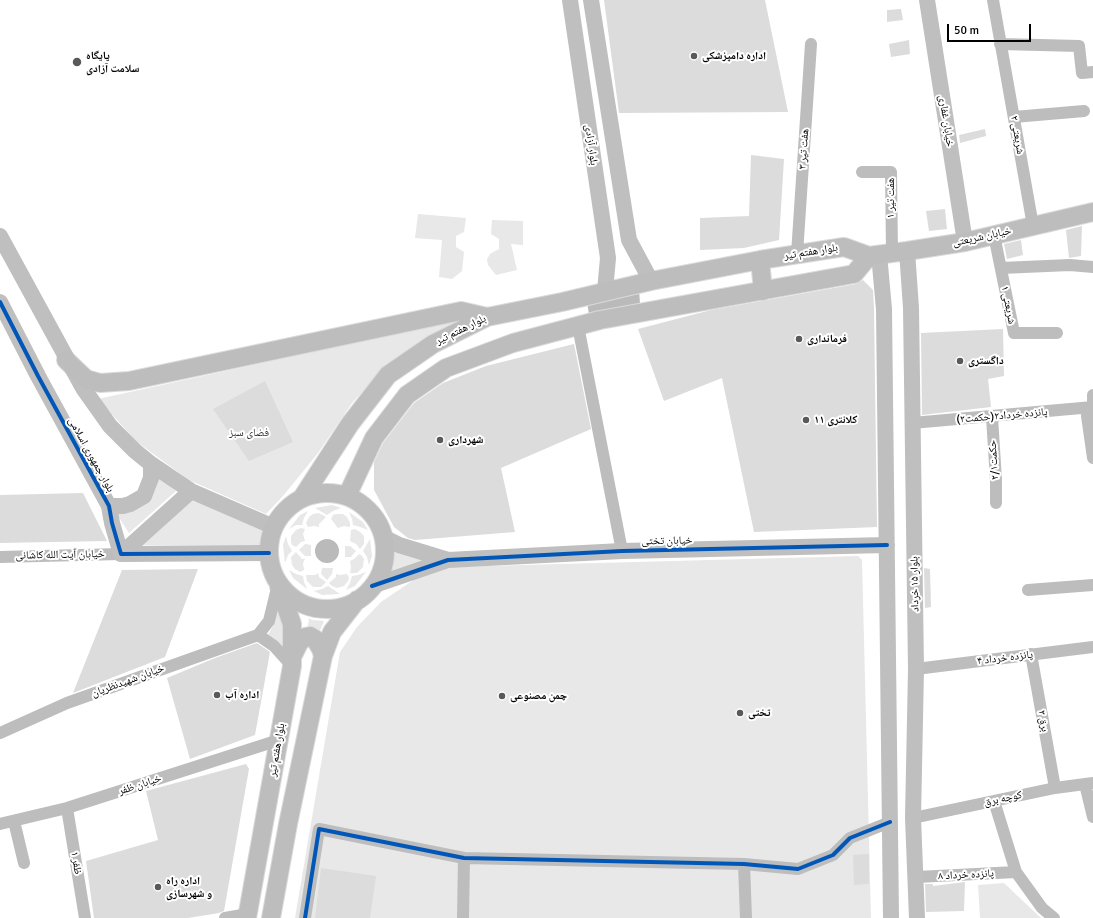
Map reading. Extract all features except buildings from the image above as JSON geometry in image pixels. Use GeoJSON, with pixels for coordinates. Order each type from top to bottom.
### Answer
{"type":"FeatureCollection","features":[{"type":"Feature","properties":{"kind":"main road","name":"خیابان شریعتی"},"geometry":{"type":"LineString","coordinates":[[887,253],[965,242],[1093,212]]}},
{"type":"Feature","properties":{"kind":"main road","name":"بلوار هفتم تیر"},"geometry":{"type":"LineString","coordinates":[[302,498],[350,424],[388,375],[433,344],[487,317],[651,281],[797,254],[844,247],[887,253]]}},
{"type":"Feature","properties":{"kind":"main road"},"geometry":{"type":"LineString","coordinates":[[347,496],[374,438],[407,395],[446,368],[513,343],[630,314],[854,274],[887,253]]}},
{"type":"Feature","properties":{"kind":"main road"},"geometry":{"type":"LineString","coordinates":[[760,260],[763,291]]}},
{"type":"Feature","properties":{"kind":"main road"},"geometry":{"type":"LineString","coordinates":[[66,360],[86,379],[100,383],[129,381],[461,311],[487,317]]}},
{"type":"Feature","properties":{"kind":"main road"},"geometry":{"type":"LineString","coordinates":[[271,918],[288,824],[323,656],[332,632],[357,600],[372,586],[381,571],[385,554],[383,537],[379,525],[370,512],[358,502],[347,496],[332,493],[317,494],[302,498],[281,515],[270,537],[269,560],[278,583],[290,596],[306,605],[323,608],[341,607],[357,600]]}},
{"type":"Feature","properties":{"kind":"main road","name":"بلوار هفتم تیر"},"geometry":{"type":"LineString","coordinates":[[248,916],[292,661],[292,624],[278,583]]}},
{"type":"Feature","properties":{"kind":"main road"},"geometry":{"type":"LineString","coordinates":[[292,661],[299,643],[306,637],[310,636],[316,639],[323,656]]}},
{"type":"Feature","properties":{"kind":"street","name":"بلوار آزادی"},"geometry":{"type":"LineString","coordinates":[[570,0],[608,258],[605,291]]}},
{"type":"Feature","properties":{"kind":"street","name":"بلوار آزادی"},"geometry":{"type":"LineString","coordinates":[[591,0],[629,240],[651,281]]}},
{"type":"Feature","properties":{"kind":"street","name":"خیابان غفاری"},"geometry":{"type":"LineString","coordinates":[[927,0],[965,242]]}},
{"type":"Feature","properties":{"kind":"street","name":"شریعتی ۲"},"geometry":{"type":"LineString","coordinates":[[993,0],[1033,226]]}},
{"type":"Feature","properties":{"kind":"street","name":"هفت تیر ۳"},"geometry":{"type":"LineString","coordinates":[[797,254],[811,44]]}},
{"type":"Feature","properties":{"kind":"street"},"geometry":{"type":"LineString","coordinates":[[1000,44],[1079,46],[1082,73],[1093,72]]}},
{"type":"Feature","properties":{"kind":"street"},"geometry":{"type":"LineString","coordinates":[[1014,117],[1084,110]]}},
{"type":"Feature","properties":{"kind":"street","name":"هفت تیر ۱"},"geometry":{"type":"LineString","coordinates":[[862,172],[891,172],[887,253]]}},
{"type":"Feature","properties":{"kind":"street","name":"شریعتی ۱"},"geometry":{"type":"LineString","coordinates":[[994,235],[1014,333],[1057,333]]}},
{"type":"Feature","properties":{"kind":"street"},"geometry":{"type":"LineString","coordinates":[[0,236],[66,360],[83,388],[110,426],[135,451],[151,464],[191,491],[274,527]]}},
{"type":"Feature","properties":{"kind":"street"},"geometry":{"type":"LineString","coordinates":[[887,253],[884,309],[891,918]]}},
{"type":"Feature","properties":{"kind":"street","name":"بلوار ۱۵ خرداد"},"geometry":{"type":"LineString","coordinates":[[887,253],[910,308],[916,669],[913,818],[918,918]]}},
{"type":"Feature","properties":{"kind":"street"},"geometry":{"type":"LineString","coordinates":[[1001,268],[1070,265],[1093,267]]}},
{"type":"Feature","properties":{"kind":"street","name":"بلوار جمهوری اسلامی"},"geometry":{"type":"LineString","coordinates":[[0,302],[38,376],[109,506],[112,523],[121,554]]}},
{"type":"Feature","properties":{"kind":"street"},"geometry":{"type":"LineString","coordinates":[[884,309],[889,306],[900,304],[910,308]]}},
{"type":"Feature","properties":{"kind":"street"},"geometry":{"type":"LineString","coordinates":[[578,326],[622,551]]}},
{"type":"Feature","properties":{"kind":"street"},"geometry":{"type":"LineString","coordinates":[[1093,396],[1093,407],[1087,416],[1093,458]]}},
{"type":"Feature","properties":{"kind":"street","name":"پانزده خرداد۲(حکمت۲)"},"geometry":{"type":"LineString","coordinates":[[912,423],[1093,407]]}},
{"type":"Feature","properties":{"kind":"street","name":"حکمت۲/۱"},"geometry":{"type":"LineString","coordinates":[[992,417],[996,503]]}},
{"type":"Feature","properties":{"kind":"street"},"geometry":{"type":"LineString","coordinates":[[109,506],[123,506],[130,504],[144,496],[151,478],[151,464]]}},
{"type":"Feature","properties":{"kind":"street"},"geometry":{"type":"LineString","coordinates":[[121,554],[191,491]]}},
{"type":"Feature","properties":{"kind":"street"},"geometry":{"type":"LineString","coordinates":[[383,537],[400,545],[448,560]]}},
{"type":"Feature","properties":{"kind":"street","name":"خیابان تختی"},"geometry":{"type":"LineString","coordinates":[[448,560],[622,551],[887,545]]}},
{"type":"Feature","properties":{"kind":"street"},"geometry":{"type":"LineString","coordinates":[[121,554],[269,553]]}},
{"type":"Feature","properties":{"kind":"street","name":"خیابان آیت الله کاشانی"},"geometry":{"type":"LineString","coordinates":[[0,557],[121,554]]}},
{"type":"Feature","properties":{"kind":"street"},"geometry":{"type":"LineString","coordinates":[[372,586],[448,560]]}},
{"type":"Feature","properties":{"kind":"street"},"geometry":{"type":"LineString","coordinates":[[278,583],[269,621],[258,635],[292,661]]}},
{"type":"Feature","properties":{"kind":"street"},"geometry":{"type":"LineString","coordinates":[[1028,590],[1093,585]]}},
{"type":"Feature","properties":{"kind":"street","name":"خیابان شهیدنظریان"},"geometry":{"type":"LineString","coordinates":[[0,733],[67,702],[258,635]]}},
{"type":"Feature","properties":{"kind":"street","name":"پانزده خرداد ۴"},"geometry":{"type":"LineString","coordinates":[[916,669],[1093,647]]}},
{"type":"Feature","properties":{"kind":"street","name":"برق ۲"},"geometry":{"type":"LineString","coordinates":[[1030,654],[1055,788]]}},
{"type":"Feature","properties":{"kind":"street","name":"خیابان ظفر"},"geometry":{"type":"LineString","coordinates":[[0,824],[67,808],[279,740]]}},
{"type":"Feature","properties":{"kind":"street"},"geometry":{"type":"LineString","coordinates":[[1089,783],[1093,817]]}},
{"type":"Feature","properties":{"kind":"street","name":"کوچه برق"},"geometry":{"type":"LineString","coordinates":[[913,818],[1055,788],[1089,783]]}},
{"type":"Feature","properties":{"kind":"street"},"geometry":{"type":"LineString","coordinates":[[994,801],[1016,872],[1042,908],[1054,918]]}},
{"type":"Feature","properties":{"kind":"street","name":"ظفر ۱"},"geometry":{"type":"LineString","coordinates":[[67,808],[85,918]]}},
{"type":"Feature","properties":{"kind":"street"},"geometry":{"type":"LineString","coordinates":[[305,918],[319,829],[464,858],[744,864],[798,869],[833,855],[850,838],[890,822],[913,818]]}},
{"type":"Feature","properties":{"kind":"street"},"geometry":{"type":"LineString","coordinates":[[14,821],[24,863]]}},
{"type":"Feature","properties":{"kind":"street"},"geometry":{"type":"LineString","coordinates":[[463,918],[464,858]]}},
{"type":"Feature","properties":{"kind":"street"},"geometry":{"type":"LineString","coordinates":[[744,864],[746,918]]}},
{"type":"Feature","properties":{"kind":"street","name":"پانزده خرداد ۸"},"geometry":{"type":"LineString","coordinates":[[917,877],[1016,872]]}},
{"type":"Feature","properties":{"kind":"street"},"geometry":{"type":"LineString","coordinates":[[225,918],[248,916]]}},
{"type":"Feature","properties":{"kind":"green space"},"geometry":{"type":"Polygon","coordinates":[[[418,214],[466,218],[464,232],[456,236],[456,247],[464,252],[462,271],[452,279],[439,277],[442,240],[415,238],[418,214]]]}},
{"type":"Feature","properties":{"kind":"green space"},"geometry":{"type":"Polygon","coordinates":[[[492,220],[523,221],[523,245],[511,244],[517,270],[496,275],[488,265],[487,259],[490,254],[499,249],[499,239],[491,234],[492,220]]]}},
{"type":"Feature","properties":{"kind":"green space","name":"فضای سبز"},"geometry":{"type":"Polygon","coordinates":[[[458,320],[379,374],[352,403],[318,453],[283,496],[266,514],[189,480],[137,442],[98,399],[458,320]]]}},
{"type":"Feature","properties":{"kind":"green space"},"geometry":{"type":"Polygon","coordinates":[[[155,474],[176,491],[129,533],[116,513],[148,499],[156,488],[155,474]]]}},
{"type":"Feature","properties":{"kind":"green space"},"geometry":{"type":"Polygon","coordinates":[[[190,494],[267,532],[263,546],[138,545],[190,494]]]}},
{"type":"Feature","properties":{"kind":"green space"},"geometry":{"type":"Polygon","coordinates":[[[332,505],[341,508],[327,515],[315,508],[332,505]]]}},
{"type":"Feature","properties":{"kind":"green space"},"geometry":{"type":"Polygon","coordinates":[[[308,511],[302,525],[296,525],[289,529],[300,515],[308,511]]]}},
{"type":"Feature","properties":{"kind":"green space"},"geometry":{"type":"Polygon","coordinates":[[[349,512],[363,522],[368,530],[353,525],[349,512]]]}},
{"type":"Feature","properties":{"kind":"green space"},"geometry":{"type":"Polygon","coordinates":[[[318,513],[326,517],[319,524],[319,527],[308,527],[306,523],[309,517],[318,513]]]}},
{"type":"Feature","properties":{"kind":"green space"},"geometry":{"type":"Polygon","coordinates":[[[343,514],[347,517],[350,527],[344,526],[338,528],[331,519],[333,515],[343,514]]]}},
{"type":"Feature","properties":{"kind":"green space"},"geometry":{"type":"Polygon","coordinates":[[[301,528],[305,529],[303,534],[305,541],[301,542],[296,547],[292,545],[291,536],[296,530],[301,528]]]}},
{"type":"Feature","properties":{"kind":"green space"},"geometry":{"type":"Polygon","coordinates":[[[355,529],[364,536],[364,544],[360,549],[356,544],[350,541],[351,530],[355,529]]]}},
{"type":"Feature","properties":{"kind":"green space"},"geometry":{"type":"Polygon","coordinates":[[[286,536],[292,551],[288,555],[285,563],[283,545],[286,536]]]}},
{"type":"Feature","properties":{"kind":"green space"},"geometry":{"type":"Polygon","coordinates":[[[370,539],[372,556],[369,565],[367,557],[363,551],[370,539]]]}},
{"type":"Feature","properties":{"kind":"green space"},"geometry":{"type":"Polygon","coordinates":[[[386,540],[442,560],[376,583],[383,572],[387,554],[386,540]]]}},
{"type":"Feature","properties":{"kind":"green space"},"geometry":{"type":"Polygon","coordinates":[[[305,544],[311,545],[311,556],[305,556],[299,550],[305,544]]]}},
{"type":"Feature","properties":{"kind":"green space"},"geometry":{"type":"Polygon","coordinates":[[[345,546],[350,546],[356,551],[351,557],[345,557],[345,546]]]}},
{"type":"Feature","properties":{"kind":"green space"},"geometry":{"type":"Polygon","coordinates":[[[296,552],[302,559],[305,559],[303,563],[304,570],[300,572],[292,565],[291,557],[296,552]]]}},
{"type":"Feature","properties":{"kind":"green space"},"geometry":{"type":"Polygon","coordinates":[[[359,554],[364,559],[363,567],[357,573],[350,573],[350,561],[359,554]]]}},
{"type":"Feature","properties":{"kind":"green space"},"geometry":{"type":"Polygon","coordinates":[[[858,556],[862,560],[871,918],[295,918],[340,652],[357,627],[381,602],[415,579],[449,567],[858,556]]]}},
{"type":"Feature","properties":{"kind":"green space"},"geometry":{"type":"Polygon","coordinates":[[[322,568],[333,568],[332,574],[327,580],[321,574],[322,568]]]}},
{"type":"Feature","properties":{"kind":"green space"},"geometry":{"type":"Polygon","coordinates":[[[289,570],[303,576],[307,589],[293,578],[289,570]]]}},
{"type":"Feature","properties":{"kind":"green space"},"geometry":{"type":"Polygon","coordinates":[[[366,572],[355,586],[346,590],[352,576],[366,572]]]}},
{"type":"Feature","properties":{"kind":"green space"},"geometry":{"type":"Polygon","coordinates":[[[318,573],[319,577],[326,582],[321,587],[313,587],[307,581],[306,575],[315,575],[318,573]]]}},
{"type":"Feature","properties":{"kind":"green space"},"geometry":{"type":"Polygon","coordinates":[[[336,574],[347,574],[349,578],[344,586],[337,588],[329,583],[336,577],[336,574]]]}},
{"type":"Feature","properties":{"kind":"green space"},"geometry":{"type":"Polygon","coordinates":[[[328,586],[340,594],[322,595],[314,591],[322,589],[328,586]]]}},
{"type":"Feature","properties":{"kind":"green space"},"geometry":{"type":"Polygon","coordinates":[[[278,600],[289,654],[268,635],[273,626],[278,600]]]}},
{"type":"Feature","properties":{"kind":"green space"},"geometry":{"type":"Polygon","coordinates":[[[309,618],[312,620],[324,621],[319,633],[307,633],[309,618]]]}},
{"type":"Feature","properties":{"kind":"green space"},"geometry":{"type":"Polygon","coordinates":[[[1004,883],[1041,918],[980,918],[978,885],[1004,883]]]}},
{"type":"Feature","properties":{"kind":"shaded area"},"geometry":{"type":"Polygon","coordinates":[[[639,289],[640,304],[589,315],[587,301],[639,289]]]}},
{"type":"Feature","properties":{"kind":"shaded area"},"geometry":{"type":"Polygon","coordinates":[[[327,539],[336,542],[339,551],[336,560],[327,563],[318,560],[315,551],[318,542],[327,539]]]}},
{"type":"Feature","properties":{"kind":"cycle path"},"geometry":{"type":"LineString","coordinates":[[0,302],[38,376],[109,506],[112,523],[121,554],[269,553]]}},
{"type":"Feature","properties":{"kind":"cycle path"},"geometry":{"type":"LineString","coordinates":[[372,586],[448,560],[622,551],[887,545]]}},
{"type":"Feature","properties":{"kind":"cycle path"},"geometry":{"type":"LineString","coordinates":[[305,918],[319,829],[464,858],[744,864],[798,869],[833,855],[850,838],[890,822]]}},
{"type":"Feature","properties":{"kind":"place","name":"اداره دامپزشکی"},"geometry":{"type":"Point","coordinates":[694,56]}},
{"type":"Feature","properties":{"kind":"place","name":"پایگاه سلامت آزادی"},"geometry":{"type":"Point","coordinates":[77,62]}},
{"type":"Feature","properties":{"kind":"place","name":"فرمانداری"},"geometry":{"type":"Point","coordinates":[799,339]}},
{"type":"Feature","properties":{"kind":"place","name":"داگستری"},"geometry":{"type":"Point","coordinates":[960,361]}},
{"type":"Feature","properties":{"kind":"place","name":"کلانتری ۱۱"},"geometry":{"type":"Point","coordinates":[806,420]}},
{"type":"Feature","properties":{"kind":"place","name":"شهرداری"},"geometry":{"type":"Point","coordinates":[440,440]}},
{"type":"Feature","properties":{"kind":"place","name":"اداره آب"},"geometry":{"type":"Point","coordinates":[217,695]}},
{"type":"Feature","properties":{"kind":"place","name":"چمن مصنوعی"},"geometry":{"type":"Point","coordinates":[502,696]}},
{"type":"Feature","properties":{"kind":"place","name":"تختی"},"geometry":{"type":"Point","coordinates":[740,713]}},
{"type":"Feature","properties":{"kind":"place","name":"اداره راه و شهرسازی"},"geometry":{"type":"Point","coordinates":[158,887]}}]}
